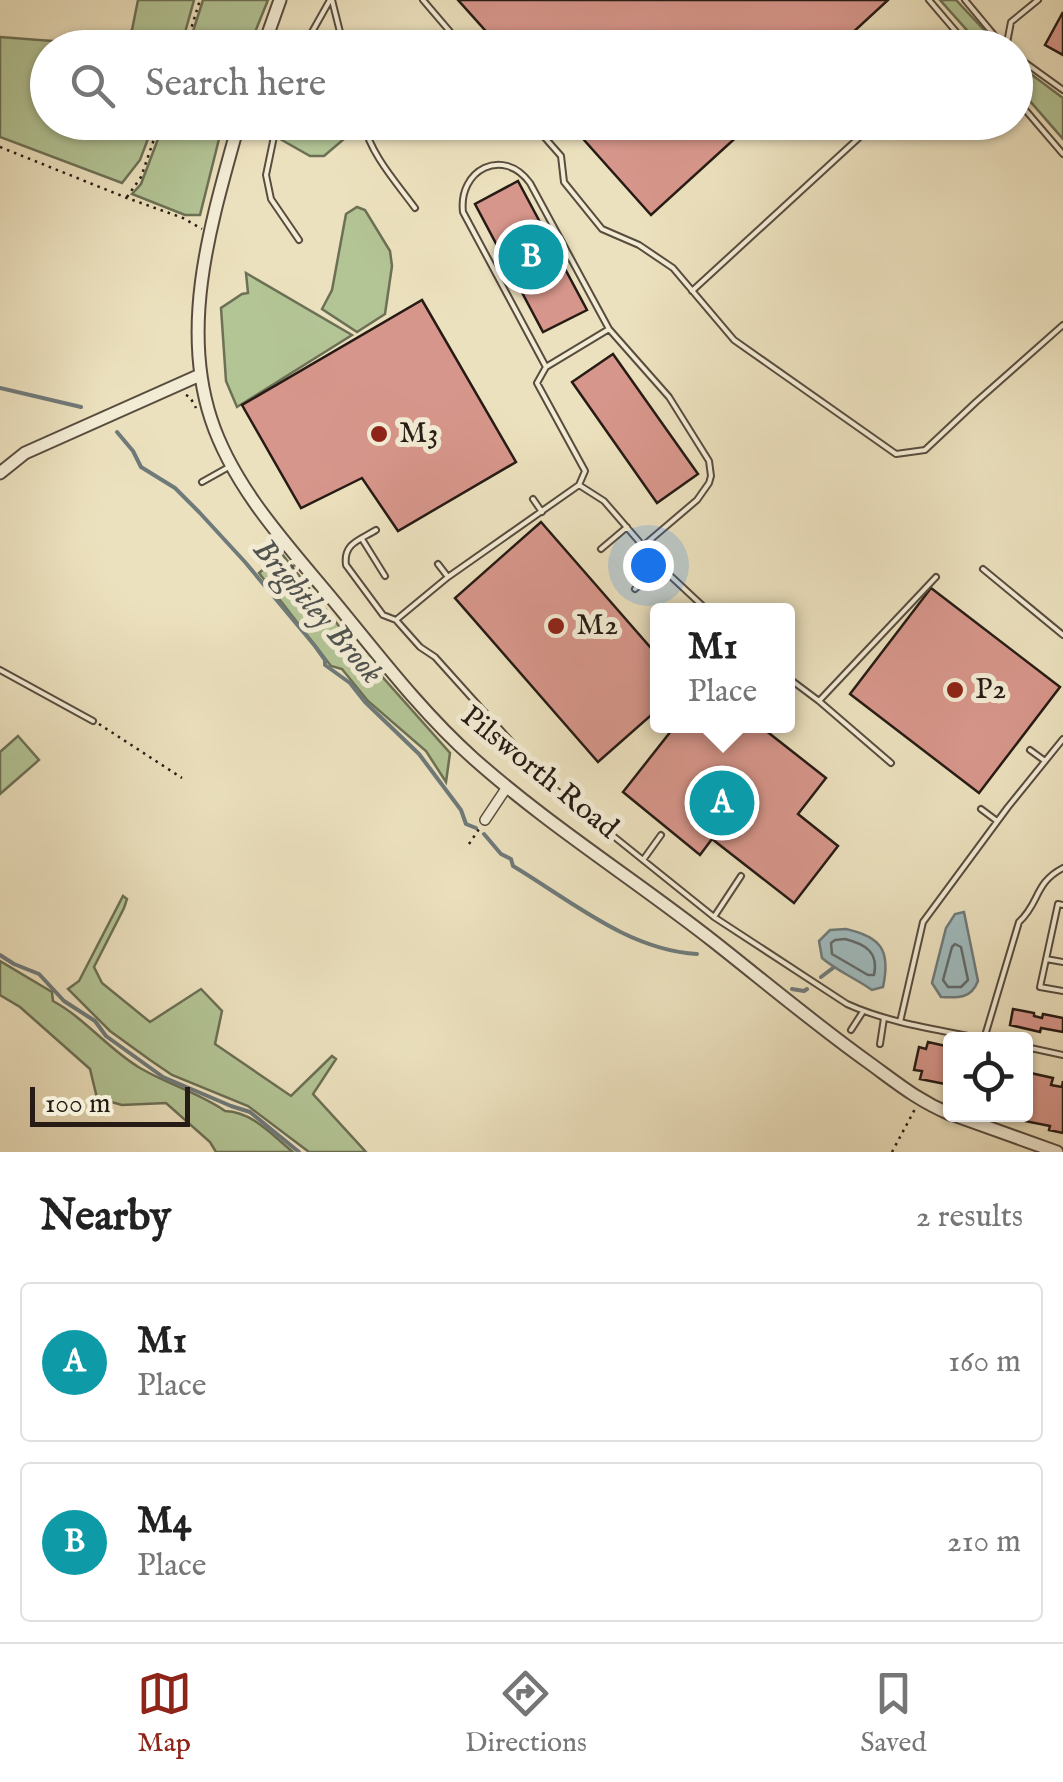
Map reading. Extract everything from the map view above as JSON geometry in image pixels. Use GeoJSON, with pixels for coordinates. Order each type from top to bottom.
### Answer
{"type":"FeatureCollection","features":[{"type":"Feature","properties":{"kind":"street"},"geometry":{"type":"LineString","coordinates":[[270,30],[280,0]]}},
{"type":"Feature","properties":{"kind":"street","name":"Pilsworth Road"},"geometry":{"type":"LineString","coordinates":[[234,140],[209,232],[198,317],[200,375],[211,420],[232,466],[274,529],[415,697],[469,754],[507,787],[682,916],[808,1018],[919,1100],[943,1110]]}},
{"type":"Feature","properties":{"kind":"street"},"geometry":{"type":"LineString","coordinates":[[0,473],[25,453],[200,375]]}},
{"type":"Feature","properties":{"kind":"street"},"geometry":{"type":"LineString","coordinates":[[485,820],[507,787]]}},
{"type":"Feature","properties":{"kind":"street","name":"Pilsworth Road"},"geometry":{"type":"LineString","coordinates":[[973,1122],[1057,1152]]}},
{"type":"Feature","properties":{"kind":"lane"},"geometry":{"type":"LineString","coordinates":[[314,30],[331,0]]}},
{"type":"Feature","properties":{"kind":"lane"},"geometry":{"type":"LineString","coordinates":[[331,0],[339,30]]}},
{"type":"Feature","properties":{"kind":"lane"},"geometry":{"type":"LineString","coordinates":[[423,0],[449,30]]}},
{"type":"Feature","properties":{"kind":"lane"},"geometry":{"type":"LineString","coordinates":[[929,0],[955,30]]}},
{"type":"Feature","properties":{"kind":"lane"},"geometry":{"type":"LineString","coordinates":[[965,0],[990,30]]}},
{"type":"Feature","properties":{"kind":"lane"},"geometry":{"type":"LineString","coordinates":[[1009,30],[1011,22],[1038,0]]}},
{"type":"Feature","properties":{"kind":"lane"},"geometry":{"type":"LineString","coordinates":[[1033,68],[1063,90]]}},
{"type":"Feature","properties":{"kind":"lane"},"geometry":{"type":"LineString","coordinates":[[1033,120],[1063,154]]}},
{"type":"Feature","properties":{"kind":"lane"},"geometry":{"type":"LineString","coordinates":[[273,140],[266,175],[271,200],[299,240]]}},
{"type":"Feature","properties":{"kind":"lane"},"geometry":{"type":"LineString","coordinates":[[369,140],[387,171],[416,208]]}},
{"type":"Feature","properties":{"kind":"lane"},"geometry":{"type":"LineString","coordinates":[[547,140],[561,156],[564,182],[602,229],[673,268],[734,340],[896,454],[925,450],[1063,326]]}},
{"type":"Feature","properties":{"kind":"lane"},"geometry":{"type":"LineString","coordinates":[[692,291],[856,140]]}},
{"type":"Feature","properties":{"kind":"lane"},"geometry":{"type":"LineString","coordinates":[[546,368],[463,212],[464,188],[477,173],[498,164],[523,174],[609,329],[669,397],[711,467],[709,483],[697,500],[643,546]]}},
{"type":"Feature","properties":{"kind":"lane"},"geometry":{"type":"LineString","coordinates":[[396,620],[448,577],[578,485],[585,471],[537,383],[546,368],[609,329]]}},
{"type":"Feature","properties":{"kind":"lane"},"geometry":{"type":"LineString","coordinates":[[202,482],[232,466]]}},
{"type":"Feature","properties":{"kind":"lane"},"geometry":{"type":"LineString","coordinates":[[578,485],[604,501],[661,567],[700,603]]}},
{"type":"Feature","properties":{"kind":"lane"},"geometry":{"type":"LineString","coordinates":[[533,499],[542,512]]}},
{"type":"Feature","properties":{"kind":"lane"},"geometry":{"type":"LineString","coordinates":[[601,549],[627,528]]}},
{"type":"Feature","properties":{"kind":"lane"},"geometry":{"type":"LineString","coordinates":[[376,530],[347,548],[346,565],[383,615],[396,620],[420,647],[435,657],[550,786],[714,917],[847,1004],[884,1018],[951,1032]]}},
{"type":"Feature","properties":{"kind":"lane"},"geometry":{"type":"LineString","coordinates":[[362,539],[385,576]]}},
{"type":"Feature","properties":{"kind":"lane"},"geometry":{"type":"LineString","coordinates":[[438,564],[448,577]]}},
{"type":"Feature","properties":{"kind":"lane"},"geometry":{"type":"LineString","coordinates":[[635,589],[661,567]]}},
{"type":"Feature","properties":{"kind":"lane"},"geometry":{"type":"LineString","coordinates":[[983,569],[1063,635]]}},
{"type":"Feature","properties":{"kind":"lane"},"geometry":{"type":"LineString","coordinates":[[818,701],[936,577]]}},
{"type":"Feature","properties":{"kind":"lane"},"geometry":{"type":"LineString","coordinates":[[0,670],[93,721]]}},
{"type":"Feature","properties":{"kind":"lane"},"geometry":{"type":"LineString","coordinates":[[795,684],[891,763]]}},
{"type":"Feature","properties":{"kind":"lane"},"geometry":{"type":"LineString","coordinates":[[900,1022],[923,922],[1063,739]]}},
{"type":"Feature","properties":{"kind":"lane"},"geometry":{"type":"LineString","coordinates":[[1030,750],[1045,762]]}},
{"type":"Feature","properties":{"kind":"lane"},"geometry":{"type":"LineString","coordinates":[[980,809],[997,822]]}},
{"type":"Feature","properties":{"kind":"lane"},"geometry":{"type":"LineString","coordinates":[[642,861],[661,836]]}},
{"type":"Feature","properties":{"kind":"lane"},"geometry":{"type":"LineString","coordinates":[[988,1032],[1019,922],[1044,880],[1063,868]]}},
{"type":"Feature","properties":{"kind":"lane"},"geometry":{"type":"LineString","coordinates":[[714,917],[741,876]]}},
{"type":"Feature","properties":{"kind":"lane"},"geometry":{"type":"LineString","coordinates":[[1063,905],[1058,904],[1040,987],[1063,991]]}},
{"type":"Feature","properties":{"kind":"lane"},"geometry":{"type":"LineString","coordinates":[[1052,929],[1063,931]]}},
{"type":"Feature","properties":{"kind":"lane"},"geometry":{"type":"LineString","coordinates":[[1046,959],[1063,962]]}},
{"type":"Feature","properties":{"kind":"lane"},"geometry":{"type":"LineString","coordinates":[[851,1030],[863,1011]]}},
{"type":"Feature","properties":{"kind":"lane"},"geometry":{"type":"LineString","coordinates":[[880,1044],[884,1018]]}},
{"type":"Feature","properties":{"kind":"lane"},"geometry":{"type":"LineString","coordinates":[[1033,1049],[1063,1055]]}},
{"type":"Feature","properties":{"kind":"path"},"geometry":{"type":"LineString","coordinates":[[191,30],[200,0]]}},
{"type":"Feature","properties":{"kind":"path"},"geometry":{"type":"LineString","coordinates":[[127,198],[153,140]]}},
{"type":"Feature","properties":{"kind":"path"},"geometry":{"type":"LineString","coordinates":[[0,147],[183,218],[209,232]]}},
{"type":"Feature","properties":{"kind":"path"},"geometry":{"type":"LineString","coordinates":[[174,387],[178,395],[190,397],[198,414]]}},
{"type":"Feature","properties":{"kind":"path"},"geometry":{"type":"LineString","coordinates":[[93,721],[182,778]]}},
{"type":"Feature","properties":{"kind":"path"},"geometry":{"type":"LineString","coordinates":[[469,844],[485,820]]}},
{"type":"Feature","properties":{"kind":"path"},"geometry":{"type":"LineString","coordinates":[[892,1152],[919,1100]]}},
{"type":"Feature","properties":{"kind":"green space"},"geometry":{"type":"Polygon","coordinates":[[[138,0],[194,0],[186,30],[132,30],[138,0]]]}},
{"type":"Feature","properties":{"kind":"green space"},"geometry":{"type":"Polygon","coordinates":[[[203,0],[268,0],[256,30],[193,30],[203,0]]]}},
{"type":"Feature","properties":{"kind":"green space"},"geometry":{"type":"Polygon","coordinates":[[[940,0],[956,0],[984,30],[967,30],[940,0]]]}},
{"type":"Feature","properties":{"kind":"green space"},"geometry":{"type":"Polygon","coordinates":[[[0,37],[30,39],[30,140],[148,140],[140,160],[122,183],[0,137],[0,37]]]}},
{"type":"Feature","properties":{"kind":"green space"},"geometry":{"type":"Polygon","coordinates":[[[1033,76],[1063,98],[1063,139],[1033,105],[1033,76]]]}},
{"type":"Feature","properties":{"kind":"green space"},"geometry":{"type":"Polygon","coordinates":[[[158,140],[219,140],[200,215],[185,215],[132,194],[141,184],[158,140]]]}},
{"type":"Feature","properties":{"kind":"green space"},"geometry":{"type":"Polygon","coordinates":[[[282,140],[343,140],[324,156],[310,156],[282,140]]]}},
{"type":"Feature","properties":{"kind":"green space"},"geometry":{"type":"Polygon","coordinates":[[[357,207],[365,210],[390,251],[392,266],[385,314],[357,332],[322,309],[332,290],[346,214],[357,207]]]}},
{"type":"Feature","properties":{"kind":"green space"},"geometry":{"type":"Polygon","coordinates":[[[246,273],[352,335],[237,407],[226,381],[221,308],[248,293],[246,273]]]}},
{"type":"Feature","properties":{"kind":"green space"},"geometry":{"type":"Polygon","coordinates":[[[282,554],[354,645],[450,753],[446,782],[426,751],[368,701],[342,669],[331,666],[259,573],[282,554]]]}},
{"type":"Feature","properties":{"kind":"green space"},"geometry":{"type":"Polygon","coordinates":[[[18,736],[39,760],[0,794],[0,752],[18,736]]]}},
{"type":"Feature","properties":{"kind":"green space"},"geometry":{"type":"Polygon","coordinates":[[[123,896],[127,899],[124,908],[94,967],[102,983],[150,1022],[201,989],[222,1011],[215,1044],[291,1096],[332,1056],[336,1059],[313,1094],[366,1152],[309,1152],[248,1106],[172,1075],[110,1031],[68,989],[79,981],[123,896]]]}},
{"type":"Feature","properties":{"kind":"green space"},"geometry":{"type":"Polygon","coordinates":[[[0,961],[52,992],[53,1001],[140,1068],[225,1111],[244,1115],[293,1152],[216,1152],[166,1103],[122,1105],[97,1098],[90,1069],[20,1007],[0,995],[0,961]]]}},
{"type":"Feature","properties":{"kind":"water"},"geometry":{"type":"Polygon","coordinates":[[[964,912],[978,981],[968,994],[941,997],[932,983],[946,928],[955,914],[964,912]]]}},
{"type":"Feature","properties":{"kind":"water"},"geometry":{"type":"Polygon","coordinates":[[[846,929],[868,936],[881,947],[886,963],[883,987],[872,990],[822,958],[819,941],[830,930],[846,929]]]}},
{"type":"Feature","properties":{"kind":"building"},"geometry":{"type":"Polygon","coordinates":[[[458,0],[888,0],[856,30],[485,30],[458,0]]]}},
{"type":"Feature","properties":{"kind":"building"},"geometry":{"type":"Polygon","coordinates":[[[1063,12],[1063,55],[1045,45],[1063,12]]]}},
{"type":"Feature","properties":{"kind":"building"},"geometry":{"type":"Polygon","coordinates":[[[584,140],[733,140],[651,215],[584,140]]]}},
{"type":"Feature","properties":{"kind":"building"},"geometry":{"type":"Polygon","coordinates":[[[518,181],[587,310],[543,332],[475,204],[518,181]]]}},
{"type":"Feature","properties":{"kind":"building","name":"M3"},"geometry":{"type":"Polygon","coordinates":[[[422,300],[516,462],[398,531],[362,478],[301,508],[242,405],[422,300]]]}},
{"type":"Feature","properties":{"kind":"building"},"geometry":{"type":"Polygon","coordinates":[[[613,354],[698,474],[657,503],[572,382],[613,354]]]}},
{"type":"Feature","properties":{"kind":"building","name":"M2"},"geometry":{"type":"Polygon","coordinates":[[[541,522],[650,647],[650,716],[598,762],[455,598],[541,522]]]}},
{"type":"Feature","properties":{"kind":"building","name":"P2"},"geometry":{"type":"Polygon","coordinates":[[[931,588],[1060,687],[979,793],[850,694],[931,588]]]}},
{"type":"Feature","properties":{"kind":"building"},"geometry":{"type":"Polygon","coordinates":[[[669,733],[769,733],[826,778],[798,814],[838,846],[794,903],[712,839],[700,855],[623,792],[669,733]]]}},
{"type":"Feature","properties":{"kind":"building"},"geometry":{"type":"Polygon","coordinates":[[[1013,1009],[1042,1018],[1043,1014],[1063,1018],[1063,1032],[1041,1028],[1040,1032],[1010,1025],[1013,1009]]]}},
{"type":"Feature","properties":{"kind":"building"},"geometry":{"type":"Polygon","coordinates":[[[928,1042],[943,1045],[943,1084],[920,1079],[922,1071],[914,1070],[919,1047],[926,1049],[928,1042]]]}},
{"type":"Feature","properties":{"kind":"building"},"geometry":{"type":"Polygon","coordinates":[[[1033,1074],[1053,1078],[1051,1085],[1062,1087],[1063,1081],[1063,1133],[1049,1130],[1050,1126],[1030,1122],[1033,1074]]]}},
{"type":"Feature","properties":{"kind":"waterway","name":"Brightley Brook"},"geometry":{"type":"LineString","coordinates":[[0,388],[81,407]]}},
{"type":"Feature","properties":{"kind":"waterway","name":"Brightley Brook"},"geometry":{"type":"LineString","coordinates":[[117,432],[141,467],[175,488],[245,562],[315,646],[325,665],[350,683],[419,754],[461,810],[466,824],[476,828]]}},
{"type":"Feature","properties":{"kind":"waterway","name":"Brightley Brook"},"geometry":{"type":"LineString","coordinates":[[484,834],[501,854],[511,859],[513,866],[600,921],[647,943],[697,954]]}},
{"type":"Feature","properties":{"kind":"waterway"},"geometry":{"type":"LineString","coordinates":[[0,955],[39,974],[64,1001],[95,1021],[106,1036],[163,1077],[250,1112],[299,1152]]}},
{"type":"Feature","properties":{"kind":"waterway","name":"Brightley Brook"},"geometry":{"type":"LineString","coordinates":[[821,977],[833,968]]}},
{"type":"Feature","properties":{"kind":"waterway","name":"Brightley Brook"},"geometry":{"type":"LineString","coordinates":[[792,989],[807,989]]}},
{"type":"Feature","properties":{"kind":"place","name":"M4"},"geometry":{"type":"Point","coordinates":[531,257]}},
{"type":"Feature","properties":{"kind":"place","name":"M3"},"geometry":{"type":"Point","coordinates":[379,434]}},
{"type":"Feature","properties":{"kind":"place","name":"M2"},"geometry":{"type":"Point","coordinates":[556,626]}},
{"type":"Feature","properties":{"kind":"place","name":"P2"},"geometry":{"type":"Point","coordinates":[955,690]}},
{"type":"Feature","properties":{"kind":"place","name":"M1"},"geometry":{"type":"Point","coordinates":[722,803]}}]}
